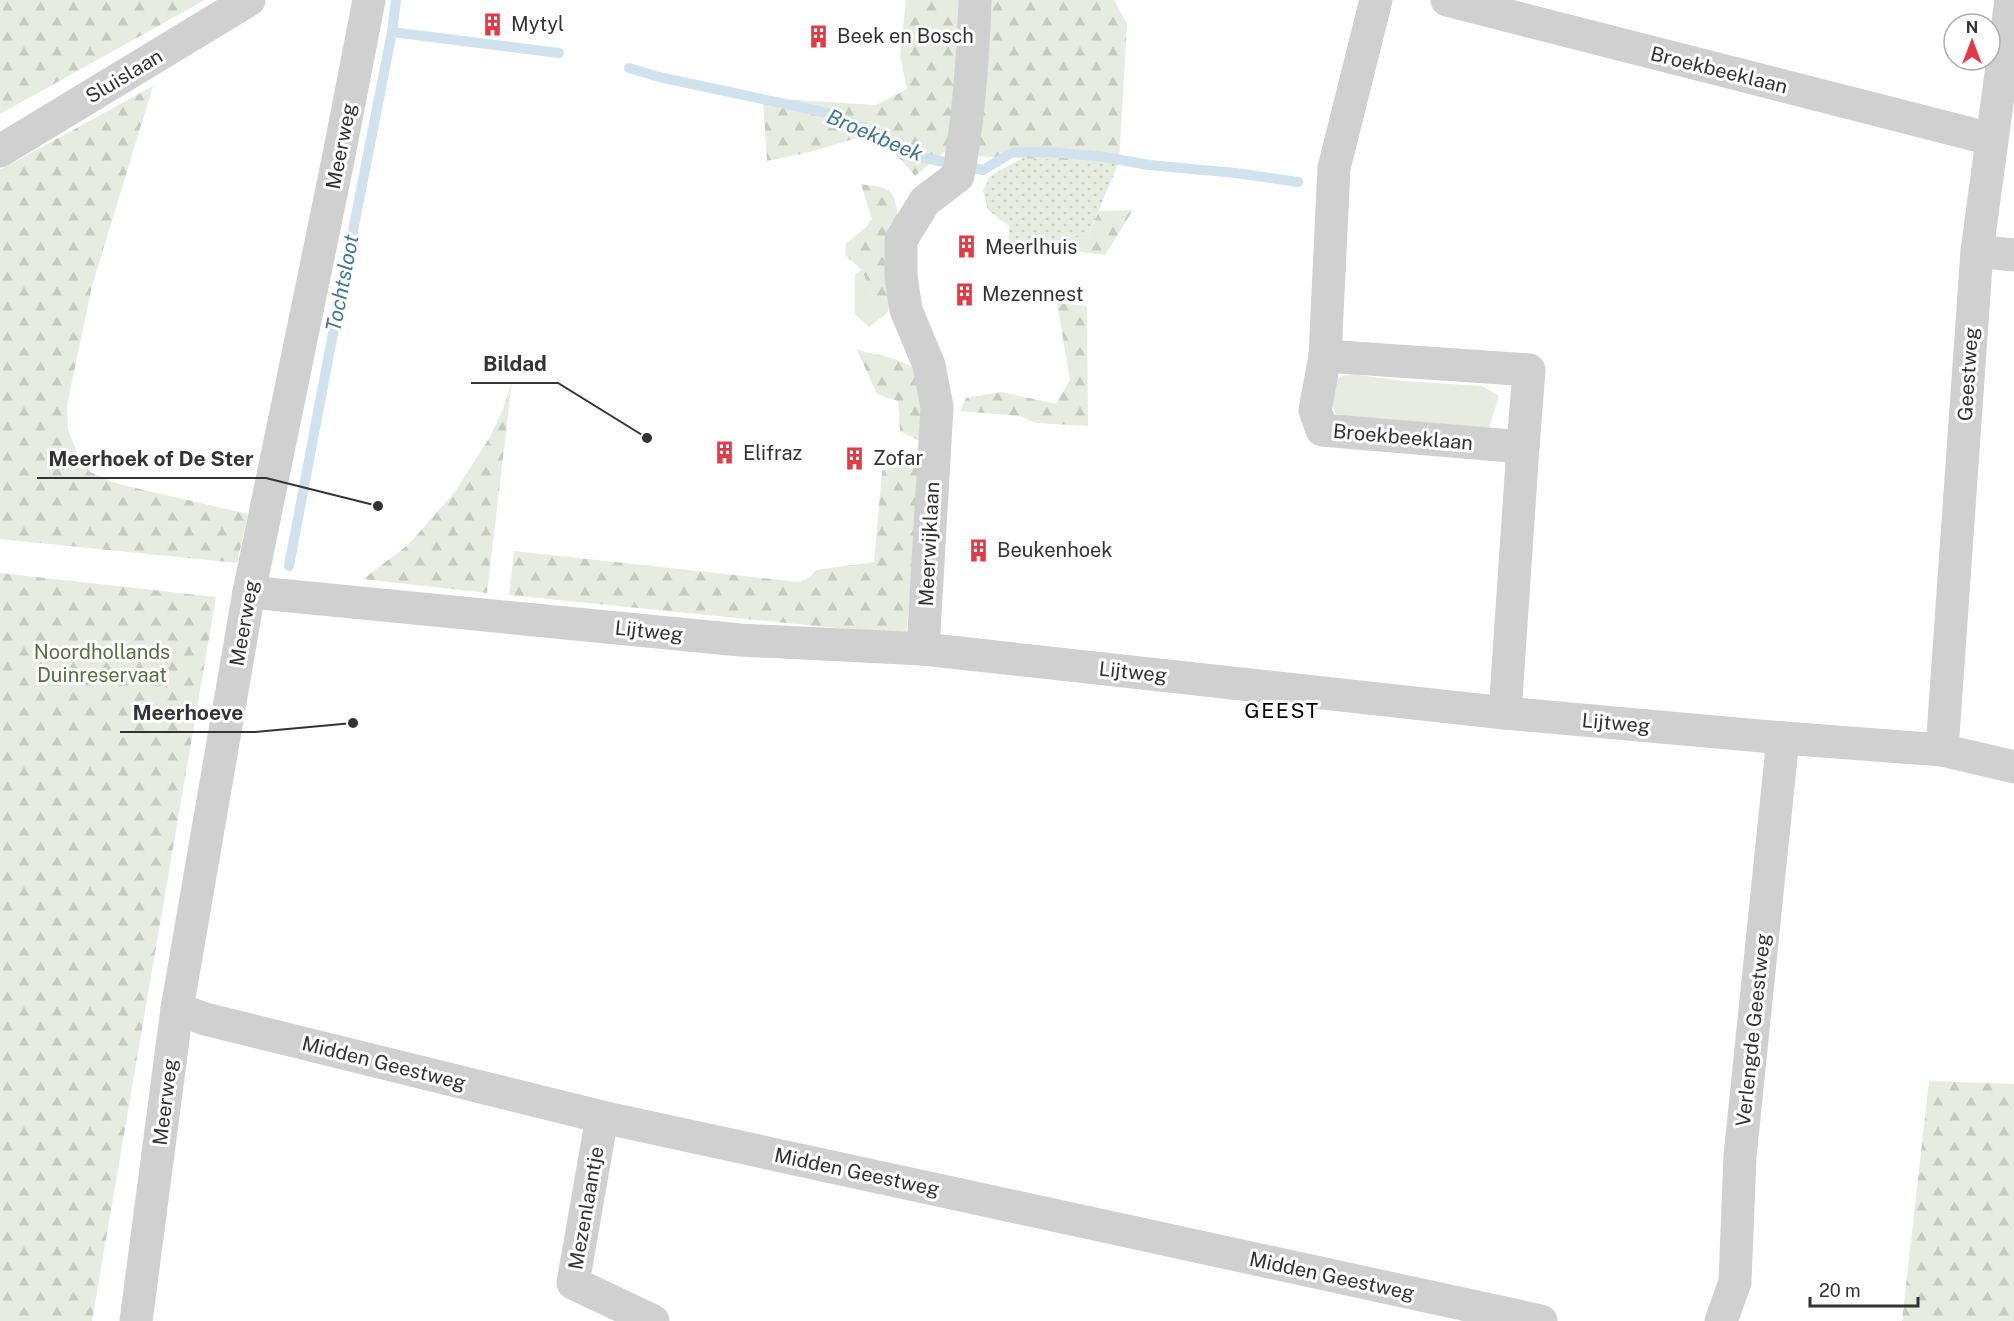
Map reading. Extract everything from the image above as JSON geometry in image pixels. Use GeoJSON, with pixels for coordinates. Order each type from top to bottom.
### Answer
{"type":"FeatureCollection","features":[{"type":"Feature","properties":{"kind":"street","name":"Sluislaan"},"geometry":{"type":"LineString","coordinates":[[0,151],[249,0]]}},
{"type":"Feature","properties":{"kind":"street","name":"Meerweg"},"geometry":{"type":"LineString","coordinates":[[136,1321],[177,1009],[249,592],[369,0]]}},
{"type":"Feature","properties":{"kind":"street","name":"Meerwijklaan"},"geometry":{"type":"LineString","coordinates":[[923,649],[937,407],[929,365],[906,310],[902,276],[902,240],[925,201],[961,164],[973,54],[975,0]]}},
{"type":"Feature","properties":{"kind":"street","name":"Broekbeeklaan"},"geometry":{"type":"LineString","coordinates":[[1376,0],[1335,168],[1325,356],[1315,410],[1322,430],[1523,447]]}},
{"type":"Feature","properties":{"kind":"street","name":"Broekbeeklaan"},"geometry":{"type":"LineString","coordinates":[[1447,0],[1991,140]]}},
{"type":"Feature","properties":{"kind":"street","name":"Geestweg"},"geometry":{"type":"LineString","coordinates":[[1942,750],[1977,251],[2011,0]]}},
{"type":"Feature","properties":{"kind":"street"},"geometry":{"type":"LineString","coordinates":[[1977,251],[2014,255]]}},
{"type":"Feature","properties":{"kind":"street"},"geometry":{"type":"LineString","coordinates":[[1325,356],[1529,370],[1504,713]]}},
{"type":"Feature","properties":{"kind":"street","name":"Lijtweg"},"geometry":{"type":"LineString","coordinates":[[249,592],[740,640],[923,649],[1504,713],[1942,750],[2014,767]]}},
{"type":"Feature","properties":{"kind":"street","name":"Verlengde Geestweg"},"geometry":{"type":"LineString","coordinates":[[1721,1321],[1735,1282],[1740,1156],[1783,738]]}},
{"type":"Feature","properties":{"kind":"street","name":"Midden Geestweg"},"geometry":{"type":"LineString","coordinates":[[177,1009],[205,1019],[602,1117],[1541,1321]]}},
{"type":"Feature","properties":{"kind":"street","name":"Mezenlaantje"},"geometry":{"type":"LineString","coordinates":[[602,1117],[573,1283],[653,1321]]}},
{"type":"Feature","properties":{"kind":"green space"},"geometry":{"type":"Polygon","coordinates":[[[0,0],[205,0],[0,114],[0,0]]]}},
{"type":"Feature","properties":{"kind":"green space"},"geometry":{"type":"Polygon","coordinates":[[[906,0],[963,0],[953,145],[915,176],[877,132],[810,152],[767,161],[763,98],[876,105],[907,89],[900,56],[906,0]]]}},
{"type":"Feature","properties":{"kind":"green space"},"geometry":{"type":"Polygon","coordinates":[[[983,0],[1114,0],[1127,24],[1119,162],[969,156],[983,0]]]}},
{"type":"Feature","properties":{"kind":"green space"},"geometry":{"type":"Polygon","coordinates":[[[153,86],[92,286],[67,405],[68,429],[77,453],[90,472],[118,484],[248,514],[237,563],[0,539],[0,170],[153,86]]]}},
{"type":"Feature","properties":{"kind":"green space"},"geometry":{"type":"Polygon","coordinates":[[[1023,158],[1119,162],[1087,238],[1062,236],[1056,249],[1008,246],[1009,226],[988,210],[983,191],[990,176],[1023,158]]]}},
{"type":"Feature","properties":{"kind":"green space"},"geometry":{"type":"Polygon","coordinates":[[[861,184],[886,189],[892,194],[895,203],[898,229],[892,300],[871,295],[862,270],[845,255],[846,244],[872,219],[861,184]]]}},
{"type":"Feature","properties":{"kind":"green space"},"geometry":{"type":"Polygon","coordinates":[[[1133,210],[1105,255],[1056,249],[1062,236],[1087,238],[1099,211],[1133,210]]]}},
{"type":"Feature","properties":{"kind":"green space"},"geometry":{"type":"Polygon","coordinates":[[[862,270],[871,295],[892,300],[887,313],[869,327],[855,314],[855,275],[862,270]]]}},
{"type":"Feature","properties":{"kind":"green space"},"geometry":{"type":"Polygon","coordinates":[[[1057,303],[1087,306],[1088,426],[1036,423],[1020,416],[960,411],[966,398],[1001,392],[1056,404],[1070,380],[1057,303]]]}},
{"type":"Feature","properties":{"kind":"green space"},"geometry":{"type":"Polygon","coordinates":[[[857,350],[902,362],[926,377],[920,441],[900,431],[898,401],[877,394],[857,350]]]}},
{"type":"Feature","properties":{"kind":"green space"},"geometry":{"type":"Polygon","coordinates":[[[1351,374],[1403,381],[1482,386],[1499,396],[1488,432],[1353,419],[1336,414],[1329,399],[1334,379],[1351,374]]]}},
{"type":"Feature","properties":{"kind":"green space"},"geometry":{"type":"Polygon","coordinates":[[[512,381],[487,593],[363,579],[408,545],[454,493],[490,437],[503,409],[512,381]]]}},
{"type":"Feature","properties":{"kind":"green space"},"geometry":{"type":"Polygon","coordinates":[[[924,456],[906,635],[509,595],[514,551],[799,582],[809,578],[816,570],[874,562],[882,471],[924,456]]]}},
{"type":"Feature","properties":{"kind":"green space","name":"Noordhollands Duinreservaat"},"geometry":{"type":"Polygon","coordinates":[[[0,573],[216,597],[92,1321],[0,1321],[0,573]]]}},
{"type":"Feature","properties":{"kind":"green space"},"geometry":{"type":"Polygon","coordinates":[[[1929,1081],[2014,1084],[2014,1321],[1902,1321],[1929,1081]]]}},
{"type":"Feature","properties":{"kind":"waterway","name":"Tochtsloot"},"geometry":{"type":"LineString","coordinates":[[289,566],[392,32],[396,0]]}},
{"type":"Feature","properties":{"kind":"waterway","name":"Broekbeek"},"geometry":{"type":"LineString","coordinates":[[392,32],[559,53]]}},
{"type":"Feature","properties":{"kind":"waterway","name":"Broekbeek"},"geometry":{"type":"LineString","coordinates":[[629,68],[659,77],[837,115],[920,157],[983,170],[1013,152],[1052,152],[1298,182]]}},
{"type":"Feature","properties":{"kind":"place","name":"Mytyl"},"geometry":{"type":"Point","coordinates":[493,24]}},
{"type":"Feature","properties":{"kind":"place","name":"Beek en Bosch"},"geometry":{"type":"Point","coordinates":[819,36]}},
{"type":"Feature","properties":{"kind":"place","name":"Meerlhuis"},"geometry":{"type":"Point","coordinates":[967,247]}},
{"type":"Feature","properties":{"kind":"place","name":"Mezennest"},"geometry":{"type":"Point","coordinates":[964,294]}},
{"type":"Feature","properties":{"kind":"place","name":"Bildad"},"geometry":{"type":"Point","coordinates":[647,438]}},
{"type":"Feature","properties":{"kind":"place","name":"Elifraz"},"geometry":{"type":"Point","coordinates":[725,453]}},
{"type":"Feature","properties":{"kind":"place","name":"Zofar"},"geometry":{"type":"Point","coordinates":[855,458]}},
{"type":"Feature","properties":{"kind":"place","name":"Meerhoek of De Ster"},"geometry":{"type":"Point","coordinates":[378,506]}},
{"type":"Feature","properties":{"kind":"place","name":"Beukenhoek"},"geometry":{"type":"Point","coordinates":[979,550]}},
{"type":"Feature","properties":{"kind":"place","name":"Meerhoeve"},"geometry":{"type":"Point","coordinates":[353,723]}},
{"type":"Feature","properties":{"kind":"district","name":"GEEST"},"geometry":{"type":"Point","coordinates":[1282,710]}}]}
